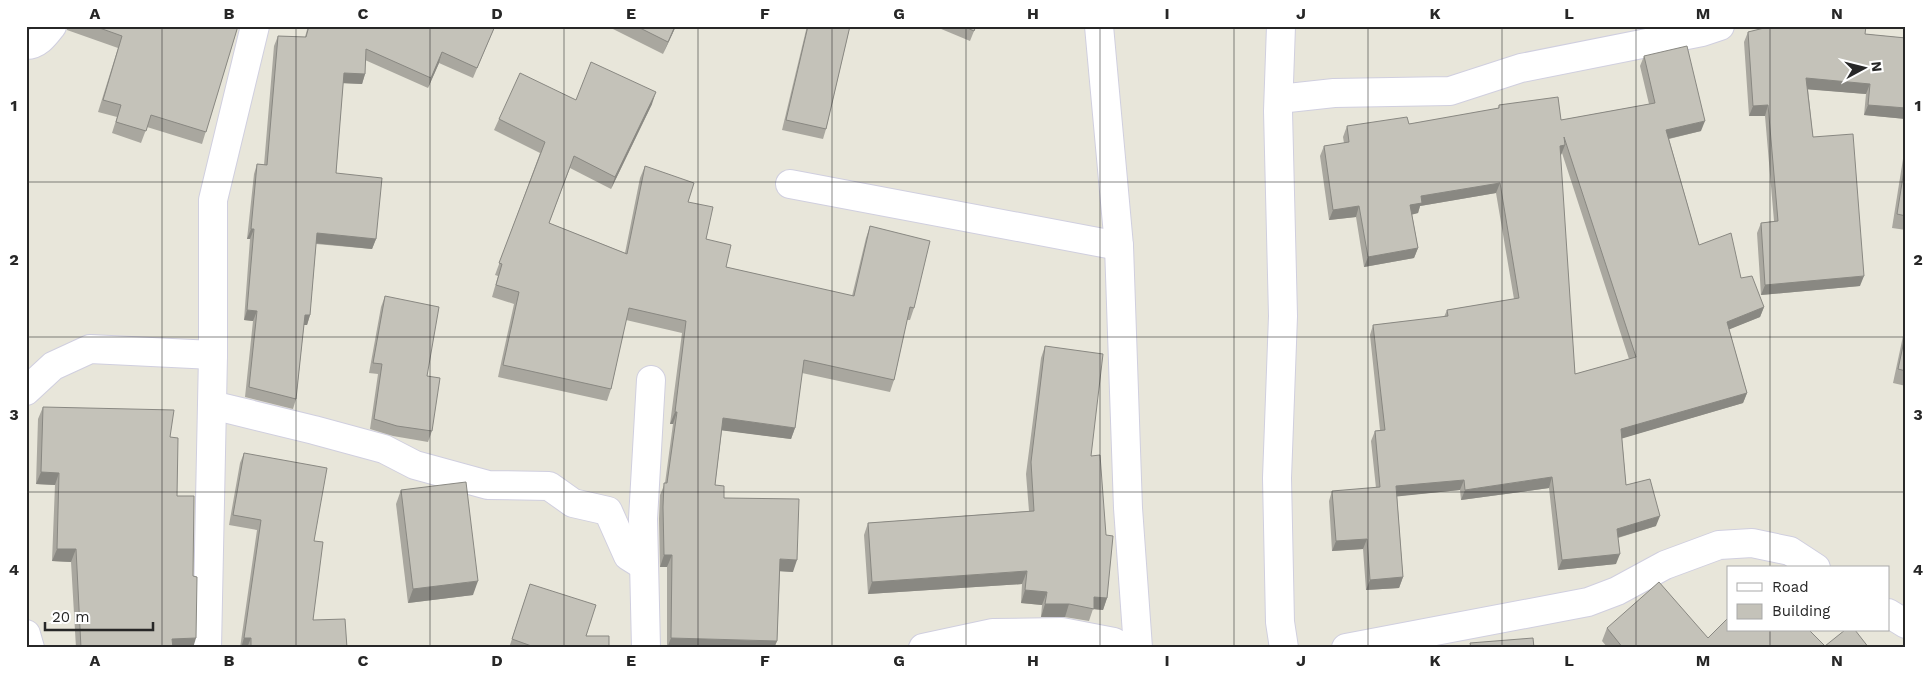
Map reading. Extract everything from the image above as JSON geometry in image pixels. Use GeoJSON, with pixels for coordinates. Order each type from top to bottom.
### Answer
{"type":"FeatureCollection","features":[{"type":"Feature","properties":{"kind":"street"},"geometry":{"type":"LineString","coordinates":[[26,45],[30,45],[43,37],[52,26]]}},
{"type":"Feature","properties":{"kind":"street"},"geometry":{"type":"LineString","coordinates":[[207,648],[213,355],[213,200],[255,26]]}},
{"type":"Feature","properties":{"kind":"street"},"geometry":{"type":"LineString","coordinates":[[1099,26],[1119,246],[1128,508],[1138,648]]}},
{"type":"Feature","properties":{"kind":"street"},"geometry":{"type":"LineString","coordinates":[[1281,26],[1279,99],[1283,316],[1277,478],[1280,622],[1284,648]]}},
{"type":"Feature","properties":{"kind":"street"},"geometry":{"type":"LineString","coordinates":[[1279,99],[1334,93],[1450,91],[1521,68],[1702,32],[1720,26]]}},
{"type":"Feature","properties":{"kind":"street"},"geometry":{"type":"LineString","coordinates":[[790,184],[1119,246]]}},
{"type":"Feature","properties":{"kind":"street"},"geometry":{"type":"LineString","coordinates":[[26,391],[53,366],[90,349],[213,355]]}},
{"type":"Feature","properties":{"kind":"street"},"geometry":{"type":"LineString","coordinates":[[646,648],[643,519],[651,380]]}},
{"type":"Feature","properties":{"kind":"street"},"geometry":{"type":"LineString","coordinates":[[212,405],[314,430],[384,450],[415,465],[488,485],[549,486],[573,503],[608,511],[628,556],[644,566]]}},
{"type":"Feature","properties":{"kind":"street"},"geometry":{"type":"LineString","coordinates":[[1346,648],[1588,602],[1617,591],[1665,565],[1719,545],[1752,542],[1790,551],[1813,566]]}},
{"type":"Feature","properties":{"kind":"street"},"geometry":{"type":"LineString","coordinates":[[1890,614],[1906,624]]}},
{"type":"Feature","properties":{"kind":"street"},"geometry":{"type":"LineString","coordinates":[[923,648],[957,644],[993,633],[1062,632],[1114,642],[1121,648]]}},
{"type":"Feature","properties":{"kind":"street"},"geometry":{"type":"LineString","coordinates":[[26,634],[30,648]]}},
{"type":"Feature","properties":{"kind":"building"},"geometry":{"type":"Polygon","coordinates":[[[94,26],[238,26],[206,132],[151,115],[146,131],[116,122],[121,105],[103,100],[122,36],[94,26]]]}},
{"type":"Feature","properties":{"kind":"building"},"geometry":{"type":"Polygon","coordinates":[[[309,26],[495,26],[477,68],[442,52],[431,78],[366,49],[365,74],[344,73],[336,173],[382,178],[376,239],[317,233],[310,315],[305,315],[296,399],[249,387],[257,311],[247,310],[254,229],[251,229],[257,164],[267,165],[278,36],[306,37],[309,26]]]}},
{"type":"Feature","properties":{"kind":"building"},"geometry":{"type":"Polygon","coordinates":[[[636,26],[675,26],[668,42],[636,26]]]}},
{"type":"Feature","properties":{"kind":"building"},"geometry":{"type":"Polygon","coordinates":[[[808,26],[850,26],[826,129],[786,120],[808,26]]]}},
{"type":"Feature","properties":{"kind":"building"},"geometry":{"type":"Polygon","coordinates":[[[963,26],[976,26],[974,31],[963,26]]]}},
{"type":"Feature","properties":{"kind":"building"},"geometry":{"type":"Polygon","coordinates":[[[1772,26],[1866,26],[1865,34],[1906,38],[1906,108],[1868,105],[1870,84],[1806,78],[1813,137],[1853,134],[1864,276],[1765,285],[1761,223],[1778,221],[1768,105],[1753,106],[1748,32],[1772,26]]]}},
{"type":"Feature","properties":{"kind":"building"},"geometry":{"type":"Polygon","coordinates":[[[1687,46],[1705,121],[1666,130],[1699,245],[1731,233],[1741,278],[1752,276],[1764,307],[1727,322],[1747,393],[1621,429],[1626,485],[1650,479],[1660,516],[1617,529],[1620,554],[1562,560],[1552,477],[1465,490],[1464,480],[1396,486],[1403,577],[1370,580],[1367,539],[1336,541],[1332,491],[1380,487],[1375,431],[1385,430],[1373,325],[1448,316],[1447,310],[1519,298],[1500,183],[1421,196],[1422,203],[1410,205],[1418,248],[1368,257],[1359,206],[1333,210],[1324,146],[1349,142],[1347,126],[1407,117],[1409,124],[1499,108],[1499,105],[1558,97],[1561,120],[1655,103],[1644,56],[1687,46]],[[1564,137],[1565,145],[1560,146],[1575,374],[1636,357],[1564,137]]]}},
{"type":"Feature","properties":{"kind":"building"},"geometry":{"type":"Polygon","coordinates":[[[591,62],[656,92],[615,177],[574,156],[549,223],[627,254],[645,166],[694,183],[688,202],[713,207],[706,239],[731,245],[726,267],[854,296],[870,226],[930,241],[914,308],[910,307],[894,380],[804,360],[795,428],[723,418],[715,485],[724,486],[724,498],[799,499],[797,560],[780,559],[777,641],[671,638],[672,555],[664,555],[664,483],[667,483],[677,412],[675,412],[686,321],[629,308],[611,389],[503,365],[519,292],[496,285],[502,264],[499,263],[545,142],[499,119],[520,73],[576,100],[591,62]]]}},
{"type":"Feature","properties":{"kind":"building"},"geometry":{"type":"Polygon","coordinates":[[[1906,158],[1906,216],[1897,214],[1906,158]]]}},
{"type":"Feature","properties":{"kind":"building"},"geometry":{"type":"Polygon","coordinates":[[[385,296],[439,307],[427,376],[440,378],[432,431],[397,426],[374,419],[382,364],[373,363],[385,296]]]}},
{"type":"Feature","properties":{"kind":"building"},"geometry":{"type":"Polygon","coordinates":[[[1906,332],[1906,371],[1898,369],[1906,332]]]}},
{"type":"Feature","properties":{"kind":"building"},"geometry":{"type":"Polygon","coordinates":[[[1045,346],[1103,354],[1091,456],[1100,455],[1106,535],[1113,536],[1107,598],[1094,597],[1094,609],[1069,604],[1045,604],[1047,592],[1025,590],[1027,571],[872,582],[868,523],[1034,511],[1031,462],[1045,346]]]}},
{"type":"Feature","properties":{"kind":"building"},"geometry":{"type":"Polygon","coordinates":[[[43,407],[174,410],[170,437],[178,438],[177,496],[194,496],[193,576],[197,577],[196,638],[172,639],[173,648],[81,648],[76,549],[57,549],[59,473],[41,472],[43,407]]]}},
{"type":"Feature","properties":{"kind":"building"},"geometry":{"type":"Polygon","coordinates":[[[244,453],[327,468],[314,541],[323,542],[313,620],[345,619],[347,648],[251,648],[251,638],[244,638],[261,520],[233,515],[244,453]]]}},
{"type":"Feature","properties":{"kind":"building"},"geometry":{"type":"Polygon","coordinates":[[[466,482],[478,581],[413,589],[401,490],[466,482]]]}},
{"type":"Feature","properties":{"kind":"building"},"geometry":{"type":"Polygon","coordinates":[[[1659,582],[1708,638],[1727,619],[1727,632],[1811,632],[1825,646],[1842,632],[1857,632],[1869,648],[1623,648],[1607,628],[1659,582]]]}},
{"type":"Feature","properties":{"kind":"building"},"geometry":{"type":"Polygon","coordinates":[[[530,584],[596,605],[586,636],[609,636],[609,648],[537,648],[512,639],[530,584]]]}},
{"type":"Feature","properties":{"kind":"building"},"geometry":{"type":"Polygon","coordinates":[[[1533,638],[1534,648],[1471,648],[1470,643],[1533,638]]]}}]}
